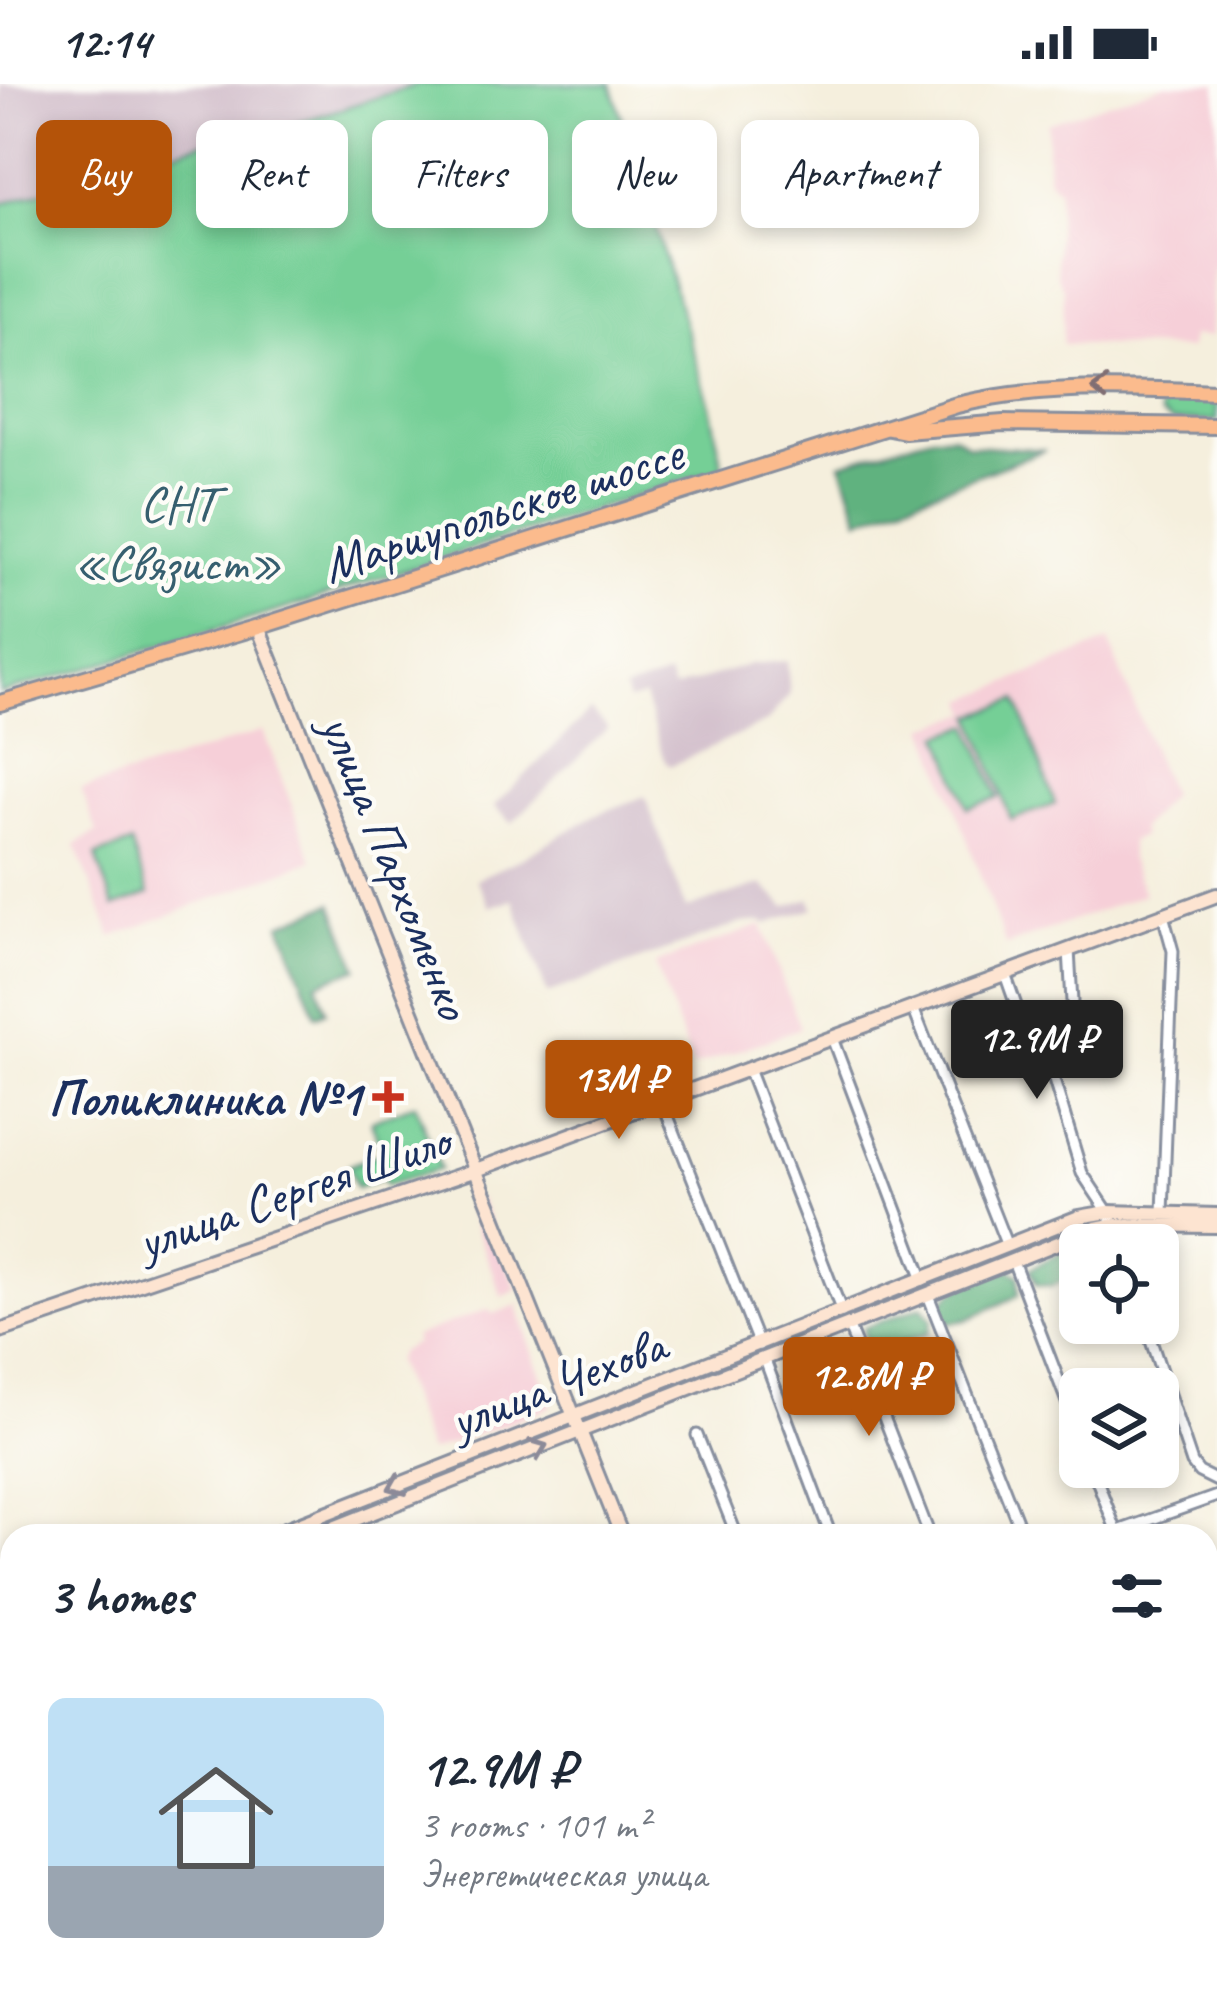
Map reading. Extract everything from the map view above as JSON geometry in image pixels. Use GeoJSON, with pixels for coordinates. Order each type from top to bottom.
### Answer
{"type":"FeatureCollection","features":[{"type":"Feature","properties":{"kind":"main road","name":"Мариупольское шоссе"},"geometry":{"type":"LineString","coordinates":[[0,703],[259,627],[818,447],[999,395],[1042,390],[1217,392]]}},
{"type":"Feature","properties":{"kind":"main road","name":"Мариупольское шоссе"},"geometry":{"type":"LineString","coordinates":[[890,428],[1003,423],[1217,427]]}},
{"type":"Feature","properties":{"kind":"street","name":"улица Пархоменко"},"geometry":{"type":"LineString","coordinates":[[259,627],[617,1524]]}},
{"type":"Feature","properties":{"kind":"street","name":"улица Сергея Шило"},"geometry":{"type":"LineString","coordinates":[[0,1331],[476,1170],[1217,895]]}},
{"type":"Feature","properties":{"kind":"street"},"geometry":{"type":"LineString","coordinates":[[1162,1213],[1173,951],[1163,915]]}},
{"type":"Feature","properties":{"kind":"street"},"geometry":{"type":"LineString","coordinates":[[1069,950],[1072,1002]]}},
{"type":"Feature","properties":{"kind":"street"},"geometry":{"type":"LineString","coordinates":[[1005,974],[1025,1031],[1044,1047],[1082,1173],[1112,1224]]}},
{"type":"Feature","properties":{"kind":"street"},"geometry":{"type":"LineString","coordinates":[[913,1008],[1006,1246]]}},
{"type":"Feature","properties":{"kind":"street"},"geometry":{"type":"LineString","coordinates":[[832,1038],[923,1280]]}},
{"type":"Feature","properties":{"kind":"street"},"geometry":{"type":"LineString","coordinates":[[748,1069],[842,1312]]}},
{"type":"Feature","properties":{"kind":"street"},"geometry":{"type":"LineString","coordinates":[[662,1101],[826,1524]]}},
{"type":"Feature","properties":{"kind":"street","name":"улица Чехова"},"geometry":{"type":"LineString","coordinates":[[344,1524],[849,1327],[1110,1218],[1217,1215]]}},
{"type":"Feature","properties":{"kind":"street","name":"улица Чехова"},"geometry":{"type":"LineString","coordinates":[[299,1524],[1079,1217],[1217,1226]]}},
{"type":"Feature","properties":{"kind":"street"},"geometry":{"type":"LineString","coordinates":[[1013,1261],[1059,1381]]}},
{"type":"Feature","properties":{"kind":"street"},"geometry":{"type":"LineString","coordinates":[[928,1295],[1018,1524]]}},
{"type":"Feature","properties":{"kind":"street"},"geometry":{"type":"LineString","coordinates":[[849,1327],[925,1524]]}},
{"type":"Feature","properties":{"kind":"street"},"geometry":{"type":"LineString","coordinates":[[1152,1344],[1192,1462],[1198,1472],[1217,1481]]}},
{"type":"Feature","properties":{"kind":"street"},"geometry":{"type":"LineString","coordinates":[[697,1435],[732,1524]]}},
{"type":"Feature","properties":{"kind":"street"},"geometry":{"type":"LineString","coordinates":[[1100,1488],[1114,1524]]}},
{"type":"Feature","properties":{"kind":"street"},"geometry":{"type":"LineString","coordinates":[[1144,1524],[1217,1496]]}},
{"type":"Feature","properties":{"kind":"shaded area"},"geometry":{"type":"Polygon","coordinates":[[[0,84],[419,84],[308,120],[196,120],[196,146],[172,153],[172,120],[36,120],[36,193],[0,204],[0,84]]]}},
{"type":"Feature","properties":{"kind":"shaded area"},"geometry":{"type":"Polygon","coordinates":[[[1165,84],[1217,84],[1217,268],[1213,268],[1211,337],[1191,336],[1190,349],[1062,344],[1064,290],[1056,274],[1058,189],[1047,178],[1047,123],[1165,84]]]}},
{"type":"Feature","properties":{"kind":"shaded area"},"geometry":{"type":"Polygon","coordinates":[[[1109,641],[1170,795],[1140,829],[1142,836],[1130,841],[1130,859],[1144,894],[1006,946],[926,727],[970,713],[966,700],[1109,641]]]}},
{"type":"Feature","properties":{"kind":"shaded area"},"geometry":{"type":"Polygon","coordinates":[[[787,661],[790,694],[767,722],[670,766],[644,697],[628,701],[624,690],[668,676],[673,689],[750,664],[787,661]]]}},
{"type":"Feature","properties":{"kind":"shaded area"},"geometry":{"type":"Polygon","coordinates":[[[591,710],[608,728],[512,823],[494,806],[591,710]]]}},
{"type":"Feature","properties":{"kind":"shaded area"},"geometry":{"type":"Polygon","coordinates":[[[263,731],[313,860],[112,937],[75,845],[97,832],[81,790],[263,731]]]}},
{"type":"Feature","properties":{"kind":"shaded area"},"geometry":{"type":"Polygon","coordinates":[[[645,796],[686,909],[762,884],[786,907],[810,898],[814,908],[766,924],[741,923],[547,994],[513,899],[490,907],[476,879],[595,815],[645,796]]]}},
{"type":"Feature","properties":{"kind":"shaded area"},"geometry":{"type":"Polygon","coordinates":[[[762,925],[800,1028],[693,1067],[655,964],[762,925]]]}},
{"type":"Feature","properties":{"kind":"shaded area"},"geometry":{"type":"Polygon","coordinates":[[[480,1198],[517,1290],[502,1297],[466,1203],[480,1198]]]}},
{"type":"Feature","properties":{"kind":"shaded area"},"geometry":{"type":"Polygon","coordinates":[[[526,1302],[517,1307],[552,1406],[429,1452],[395,1361],[399,1352],[415,1343],[413,1337],[489,1309],[493,1314],[526,1302]]]}},
{"type":"Feature","properties":{"kind":"green space","name":"СНТ «Связист»"},"geometry":{"type":"Polygon","coordinates":[[[419,84],[611,84],[622,120],[572,120],[572,228],[655,228],[710,406],[723,468],[288,608],[0,694],[0,204],[36,193],[36,228],[172,228],[172,152],[196,145],[196,228],[348,228],[348,120],[306,120],[419,84]]]}},
{"type":"Feature","properties":{"kind":"green space"},"geometry":{"type":"Polygon","coordinates":[[[1173,397],[1217,398],[1217,421],[1173,421],[1161,414],[1161,404],[1173,397]]]}},
{"type":"Feature","properties":{"kind":"green space"},"geometry":{"type":"Polygon","coordinates":[[[934,435],[953,435],[968,445],[1045,450],[860,519],[841,463],[934,435]]]}},
{"type":"Feature","properties":{"kind":"green space"},"geometry":{"type":"Polygon","coordinates":[[[1017,700],[1055,804],[1011,820],[973,716],[1017,700]]]}},
{"type":"Feature","properties":{"kind":"green space"},"geometry":{"type":"Polygon","coordinates":[[[970,725],[998,797],[968,808],[941,735],[970,725]]]}},
{"type":"Feature","properties":{"kind":"green space"},"geometry":{"type":"Polygon","coordinates":[[[131,844],[149,894],[114,907],[96,856],[131,844]]]}},
{"type":"Feature","properties":{"kind":"green space"},"geometry":{"type":"Polygon","coordinates":[[[333,903],[358,968],[317,983],[326,1011],[316,1016],[281,924],[333,903]]]}},
{"type":"Feature","properties":{"kind":"green space"},"geometry":{"type":"Polygon","coordinates":[[[415,1104],[440,1169],[386,1185],[383,1178],[356,1188],[348,1166],[383,1153],[371,1121],[415,1104]]]}},
{"type":"Feature","properties":{"kind":"green space"},"geometry":{"type":"Polygon","coordinates":[[[1059,1229],[1059,1235],[775,1350],[773,1344],[1059,1229]]]}},
{"type":"Feature","properties":{"kind":"green space"},"geometry":{"type":"Polygon","coordinates":[[[1059,1252],[1059,1282],[1037,1284],[1030,1269],[1059,1252]]]}},
{"type":"Feature","properties":{"kind":"green space"},"geometry":{"type":"Polygon","coordinates":[[[1010,1269],[1019,1275],[1019,1295],[949,1323],[940,1305],[947,1297],[972,1281],[1010,1269]]]}},
{"type":"Feature","properties":{"kind":"green space"},"geometry":{"type":"Polygon","coordinates":[[[922,1306],[932,1319],[929,1333],[883,1350],[866,1346],[863,1328],[922,1306]]]}},
{"type":"Feature","properties":{"kind":"green space"},"geometry":{"type":"Polygon","coordinates":[[[532,1437],[536,1445],[334,1524],[310,1524],[532,1437]]]}},
{"type":"Feature","properties":{"kind":"place","name":"Поликлиника №1"},"geometry":{"type":"Point","coordinates":[388,1097]}}]}
